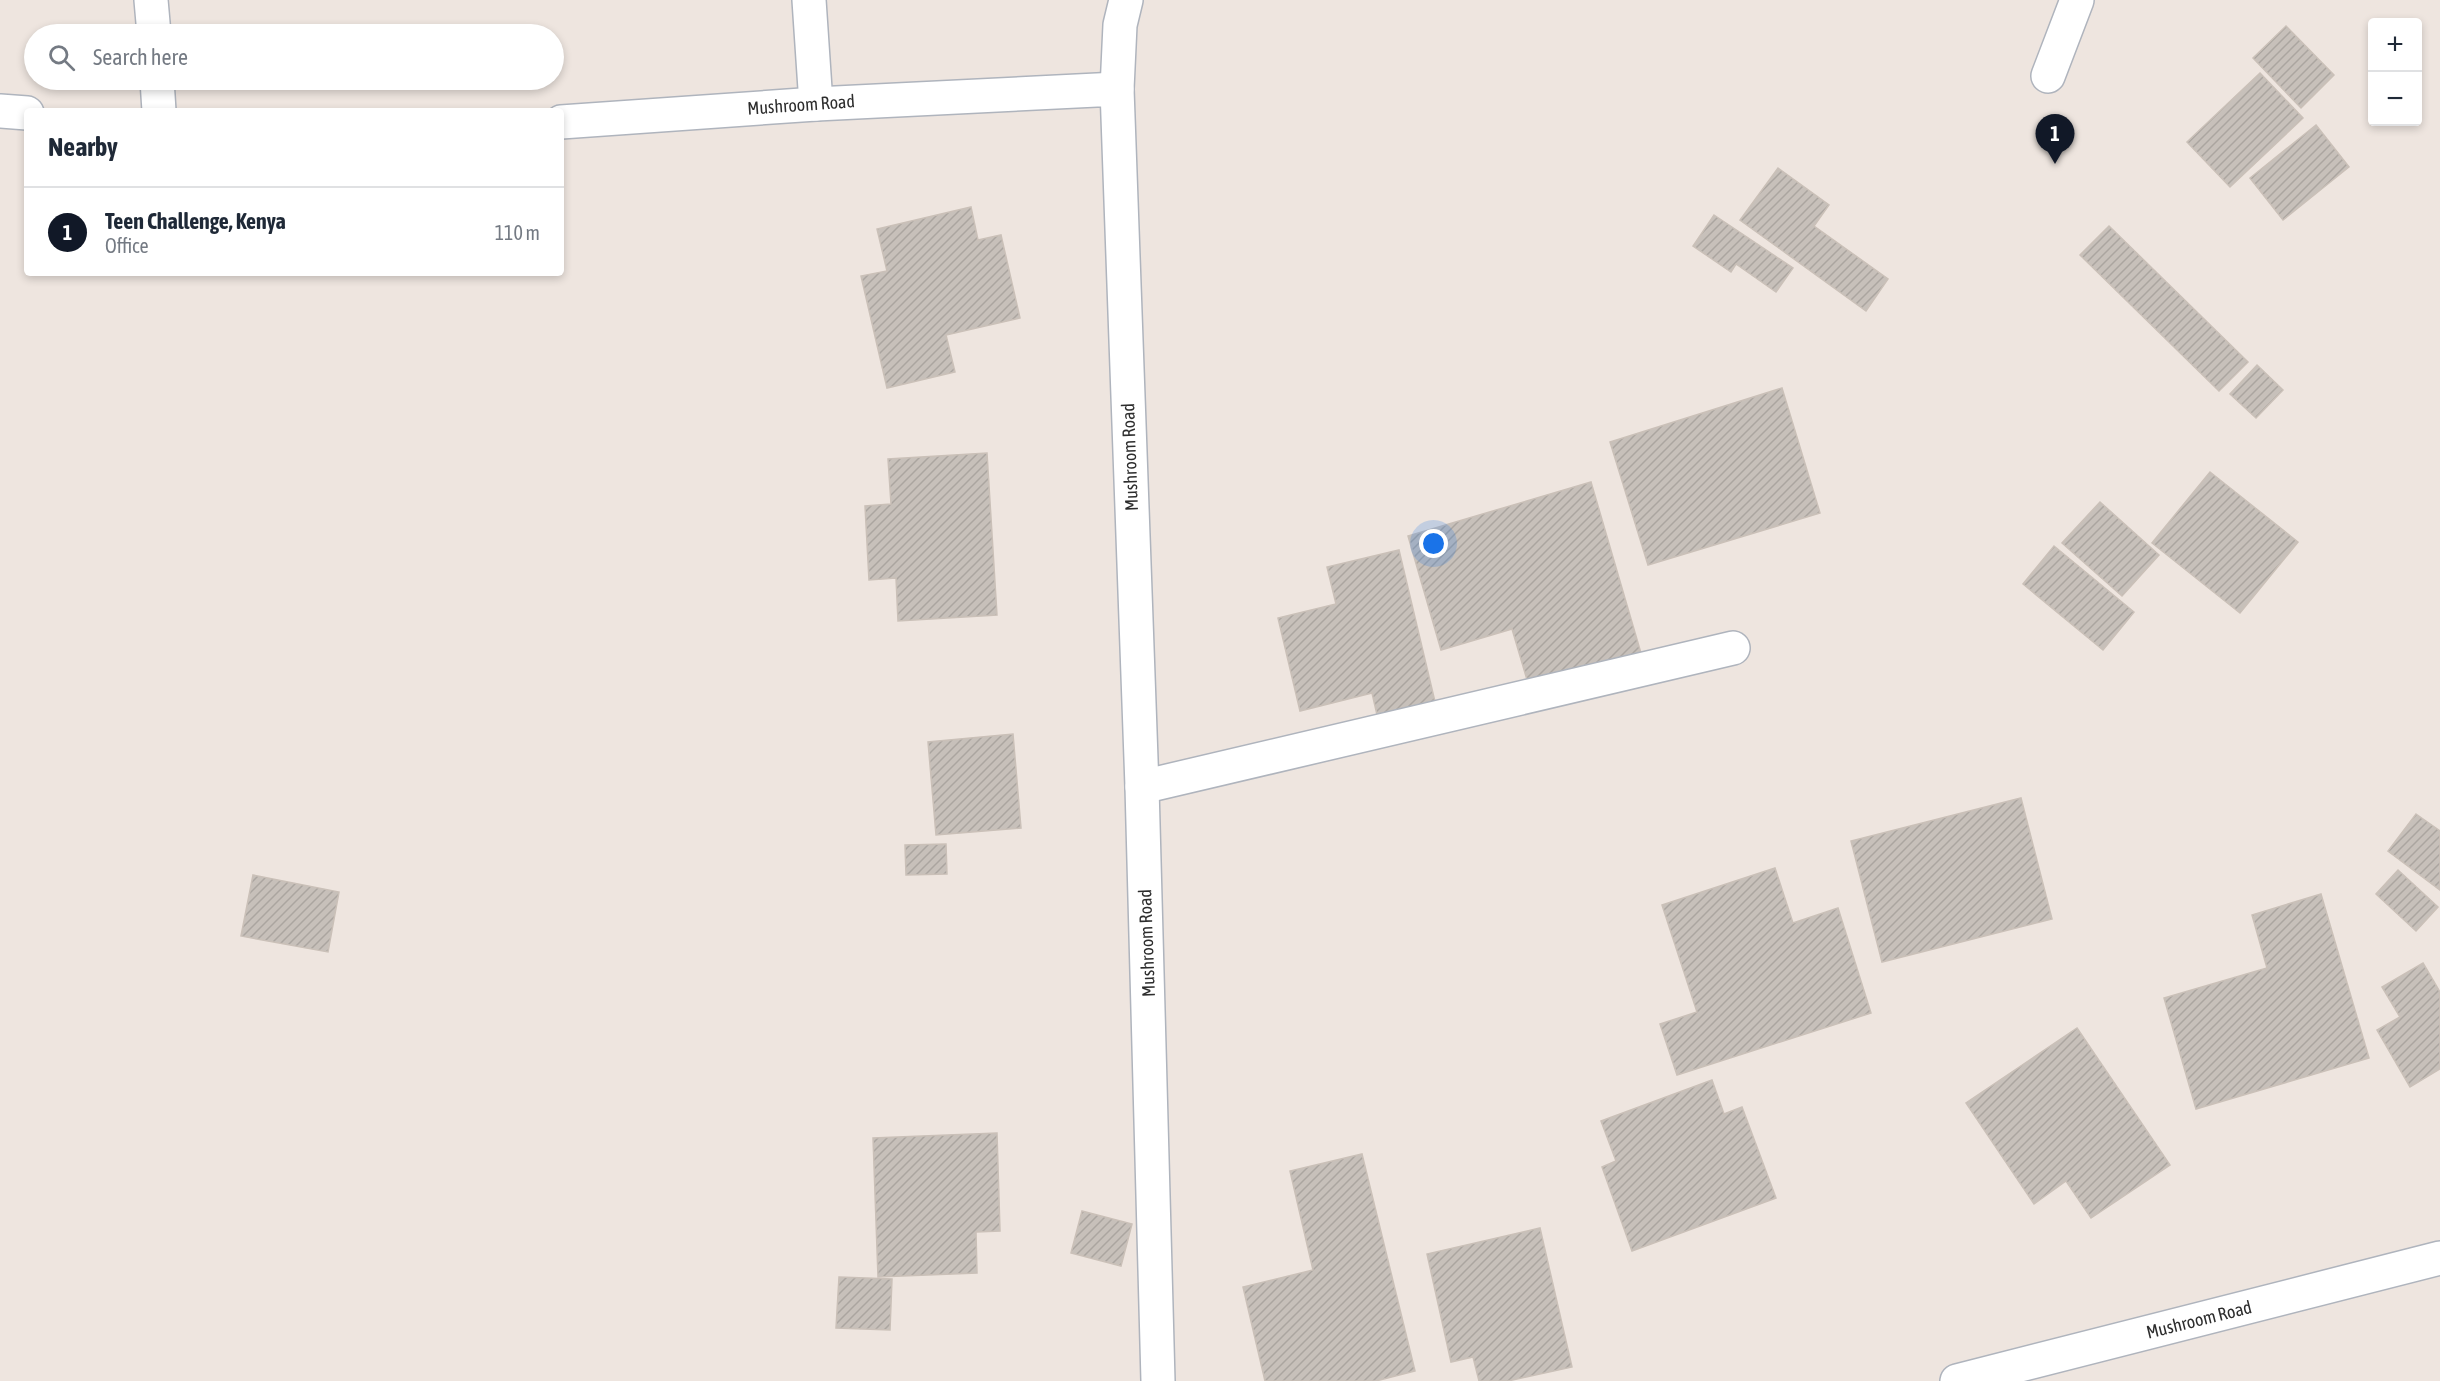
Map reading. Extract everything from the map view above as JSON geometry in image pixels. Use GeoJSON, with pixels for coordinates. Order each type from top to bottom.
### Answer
{"type":"FeatureCollection","features":[{"type":"Feature","properties":{"kind":"street"},"geometry":{"type":"LineString","coordinates":[[151,0],[153,24]]}},
{"type":"Feature","properties":{"kind":"street"},"geometry":{"type":"LineString","coordinates":[[809,0],[816,104]]}},
{"type":"Feature","properties":{"kind":"street"},"geometry":{"type":"LineString","coordinates":[[1117,89],[1120,25],[1126,0]]}},
{"type":"Feature","properties":{"kind":"street"},"geometry":{"type":"LineString","coordinates":[[2048,76],[2077,0]]}},
{"type":"Feature","properties":{"kind":"street","name":"Mushroom Road"},"geometry":{"type":"LineString","coordinates":[[564,122],[816,104],[1117,89],[1142,787],[1158,1381]]}},
{"type":"Feature","properties":{"kind":"street"},"geometry":{"type":"LineString","coordinates":[[158,90],[159,108]]}},
{"type":"Feature","properties":{"kind":"street"},"geometry":{"type":"LineString","coordinates":[[0,111],[24,113]]}},
{"type":"Feature","properties":{"kind":"street"},"geometry":{"type":"LineString","coordinates":[[1142,787],[1733,648]]}},
{"type":"Feature","properties":{"kind":"street","name":"Mushroom Road"},"geometry":{"type":"LineString","coordinates":[[1956,1381],[2440,1258]]}},
{"type":"Feature","properties":{"kind":"building"},"geometry":{"type":"Polygon","coordinates":[[[2286,26],[2334,75],[2301,108],[2253,58],[2286,26]]]}},
{"type":"Feature","properties":{"kind":"building"},"geometry":{"type":"Polygon","coordinates":[[[2260,73],[2303,118],[2230,187],[2187,142],[2260,73]]]}},
{"type":"Feature","properties":{"kind":"building"},"geometry":{"type":"Polygon","coordinates":[[[2316,125],[2349,167],[2283,220],[2250,178],[2316,125]]]}},
{"type":"Feature","properties":{"kind":"building"},"geometry":{"type":"Polygon","coordinates":[[[1778,168],[1829,205],[1814,226],[1888,279],[1866,311],[1740,220],[1778,168]]]}},
{"type":"Feature","properties":{"kind":"building"},"geometry":{"type":"Polygon","coordinates":[[[971,207],[978,240],[1001,235],[1020,318],[946,335],[955,372],[887,388],[861,276],[887,271],[877,229],[971,207]]]}},
{"type":"Feature","properties":{"kind":"building"},"geometry":{"type":"Polygon","coordinates":[[[1714,215],[1793,268],[1776,292],[1736,264],[1731,272],[1693,246],[1714,215]]]}},
{"type":"Feature","properties":{"kind":"building"},"geometry":{"type":"Polygon","coordinates":[[[2109,226],[2248,362],[2219,391],[2080,255],[2109,226]]]}},
{"type":"Feature","properties":{"kind":"building"},"geometry":{"type":"Polygon","coordinates":[[[2257,365],[2283,390],[2256,418],[2230,394],[2257,365]]]}},
{"type":"Feature","properties":{"kind":"building"},"geometry":{"type":"Polygon","coordinates":[[[1782,388],[1820,513],[1648,565],[1610,442],[1782,388]]]}},
{"type":"Feature","properties":{"kind":"building"},"geometry":{"type":"Polygon","coordinates":[[[987,453],[997,615],[898,621],[896,578],[869,580],[865,506],[891,504],[888,459],[987,453]]]}},
{"type":"Feature","properties":{"kind":"building"},"geometry":{"type":"Polygon","coordinates":[[[2210,472],[2298,542],[2240,613],[2152,543],[2210,472]]]}},
{"type":"Feature","properties":{"kind":"building"},"geometry":{"type":"Polygon","coordinates":[[[1591,482],[1643,660],[1596,674],[1593,663],[1528,683],[1512,629],[1441,650],[1408,536],[1591,482]]]}},
{"type":"Feature","properties":{"kind":"building"},"geometry":{"type":"Polygon","coordinates":[[[2100,502],[2159,555],[2122,596],[2062,543],[2100,502]]]}},
{"type":"Feature","properties":{"kind":"building"},"geometry":{"type":"Polygon","coordinates":[[[2054,546],[2134,612],[2103,650],[2023,584],[2054,546]]]}},
{"type":"Feature","properties":{"kind":"building"},"geometry":{"type":"Polygon","coordinates":[[[1399,550],[1436,706],[1378,719],[1372,693],[1300,711],[1278,618],[1336,604],[1327,567],[1399,550]]]}},
{"type":"Feature","properties":{"kind":"building"},"geometry":{"type":"Polygon","coordinates":[[[1013,734],[1021,828],[936,835],[928,742],[1013,734]]]}},
{"type":"Feature","properties":{"kind":"building"},"geometry":{"type":"Polygon","coordinates":[[[2021,798],[2052,919],[1882,962],[1851,841],[2021,798]]]}},
{"type":"Feature","properties":{"kind":"building"},"geometry":{"type":"Polygon","coordinates":[[[2416,814],[2440,831],[2440,890],[2388,851],[2416,814]]]}},
{"type":"Feature","properties":{"kind":"building"},"geometry":{"type":"Polygon","coordinates":[[[946,844],[947,874],[906,875],[905,845],[946,844]]]}},
{"type":"Feature","properties":{"kind":"building"},"geometry":{"type":"Polygon","coordinates":[[[1775,868],[1793,923],[1838,908],[1871,1013],[1677,1075],[1660,1024],[1697,1012],[1662,905],[1775,868]]]}},
{"type":"Feature","properties":{"kind":"building"},"geometry":{"type":"Polygon","coordinates":[[[2398,870],[2438,907],[2416,931],[2376,894],[2398,870]]]}},
{"type":"Feature","properties":{"kind":"building"},"geometry":{"type":"Polygon","coordinates":[[[253,875],[339,892],[328,952],[241,936],[253,875]]]}},
{"type":"Feature","properties":{"kind":"building"},"geometry":{"type":"Polygon","coordinates":[[[2321,894],[2369,1058],[2196,1109],[2164,998],[2267,968],[2252,915],[2321,894]]]}},
{"type":"Feature","properties":{"kind":"building"},"geometry":{"type":"Polygon","coordinates":[[[2423,963],[2440,992],[2440,1069],[2410,1087],[2377,1030],[2400,1017],[2382,987],[2423,963]]]}},
{"type":"Feature","properties":{"kind":"building"},"geometry":{"type":"Polygon","coordinates":[[[2077,1028],[2170,1165],[2091,1218],[2066,1181],[2034,1204],[1966,1103],[2077,1028]]]}},
{"type":"Feature","properties":{"kind":"building"},"geometry":{"type":"Polygon","coordinates":[[[1712,1080],[1724,1114],[1742,1107],[1776,1198],[1632,1251],[1602,1167],[1616,1161],[1601,1121],[1712,1080]]]}},
{"type":"Feature","properties":{"kind":"building"},"geometry":{"type":"Polygon","coordinates":[[[997,1133],[1000,1231],[976,1232],[977,1273],[878,1277],[873,1138],[997,1133]]]}},
{"type":"Feature","properties":{"kind":"building"},"geometry":{"type":"Polygon","coordinates":[[[1362,1154],[1415,1371],[1376,1381],[1265,1381],[1243,1287],[1313,1270],[1290,1171],[1362,1154]]]}},
{"type":"Feature","properties":{"kind":"building"},"geometry":{"type":"Polygon","coordinates":[[[1082,1211],[1132,1224],[1121,1266],[1071,1253],[1082,1211]]]}},
{"type":"Feature","properties":{"kind":"building"},"geometry":{"type":"Polygon","coordinates":[[[1540,1228],[1572,1367],[1508,1381],[1479,1381],[1473,1357],[1451,1362],[1427,1254],[1540,1228]]]}},
{"type":"Feature","properties":{"kind":"building"},"geometry":{"type":"Polygon","coordinates":[[[839,1277],[892,1279],[890,1330],[836,1328],[839,1277]]]}},
{"type":"Feature","properties":{"kind":"place","name":"Teen Challenge, Kenya"},"geometry":{"type":"Point","coordinates":[2055,164]}}]}
